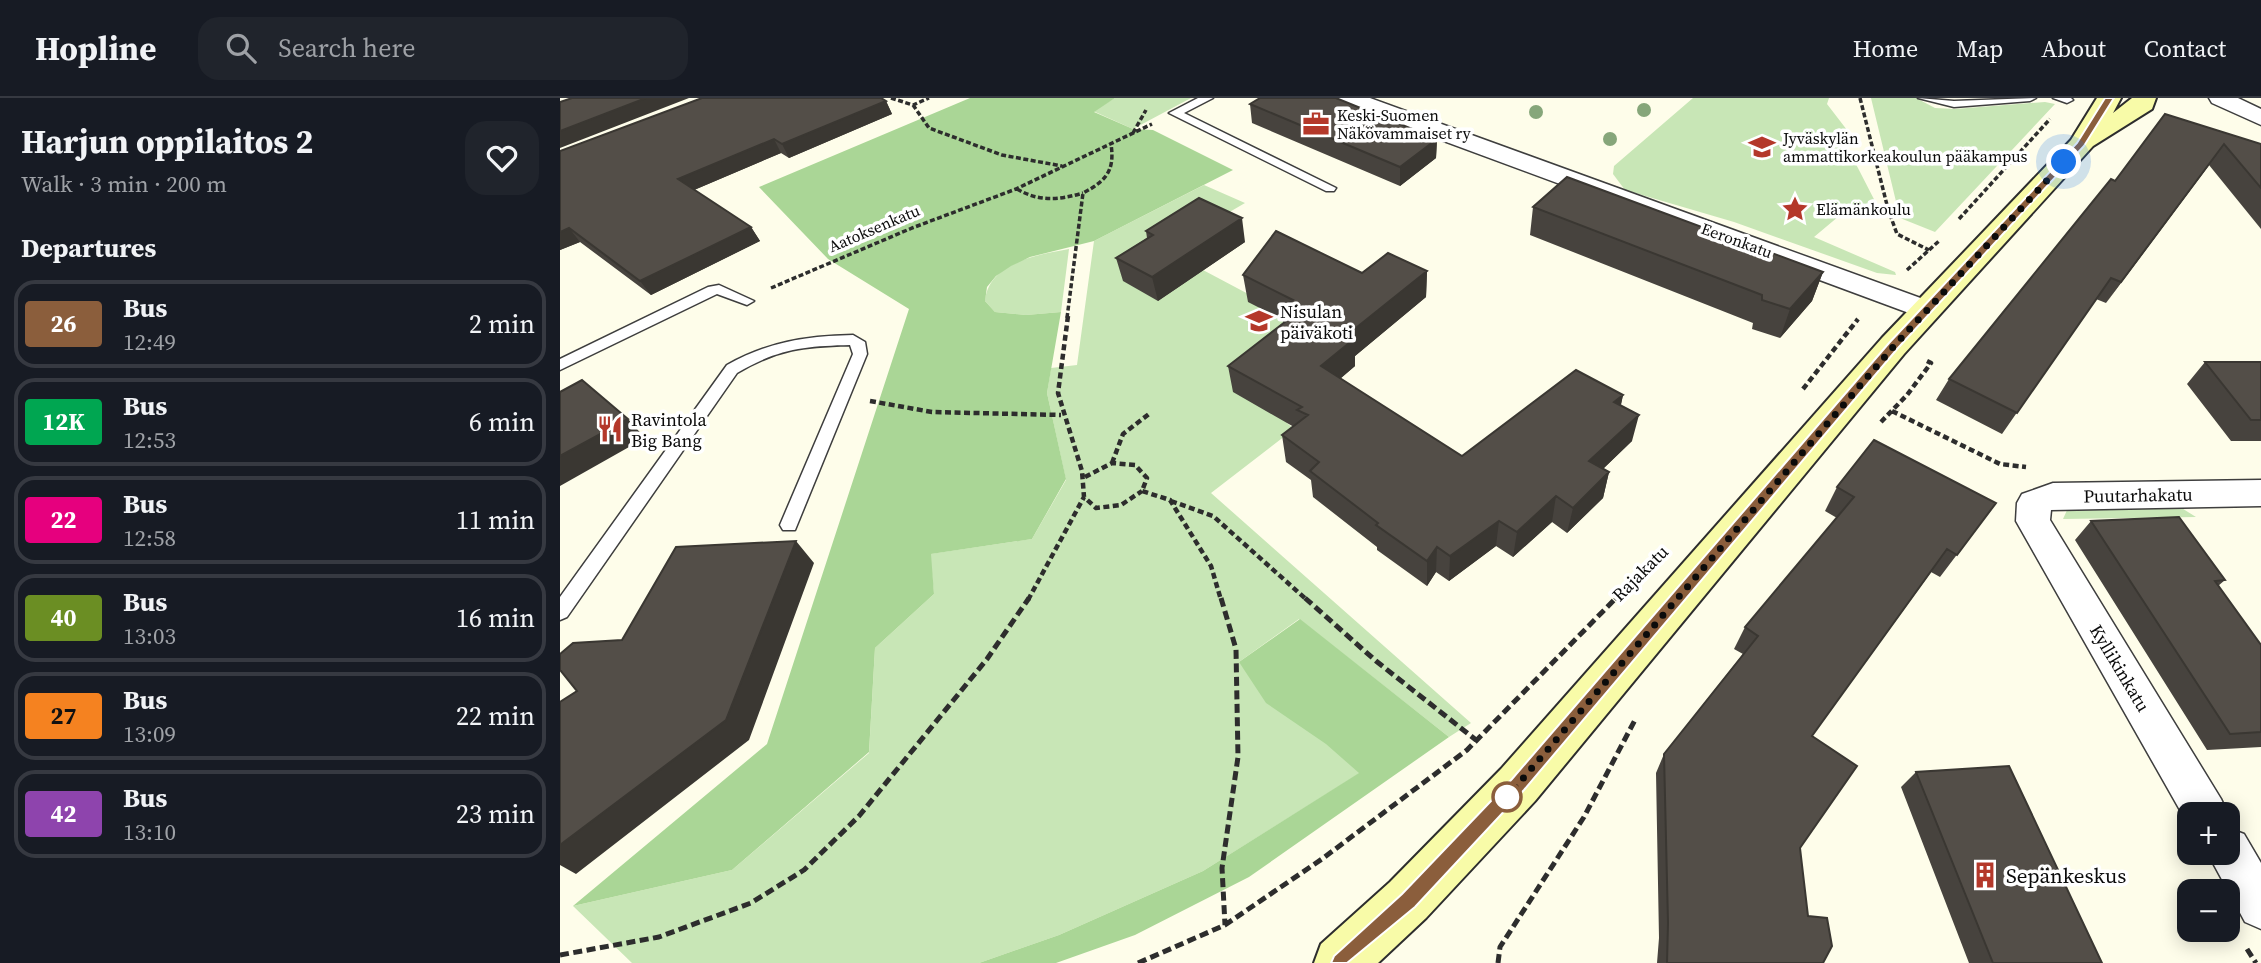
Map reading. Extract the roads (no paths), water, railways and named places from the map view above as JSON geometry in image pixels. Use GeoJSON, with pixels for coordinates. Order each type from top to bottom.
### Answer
{"type":"FeatureCollection","features":[{"type":"Feature","properties":{"kind":"main road"},"geometry":{"type":"LineString","coordinates":[[1340,963],[1408,901],[1518,785],[1873,336],[1927,310],[2081,144],[2109,98]]}},
{"type":"Feature","properties":{"kind":"main road"},"geometry":{"type":"LineString","coordinates":[[2081,144],[2143,104],[2144,98]]}},
{"type":"Feature","properties":{"kind":"street","name":"Eeronkatu"},"geometry":{"type":"LineString","coordinates":[[1349,98],[1927,310]]}},
{"type":"Feature","properties":{"kind":"street"},"geometry":{"type":"LineString","coordinates":[[2220,98],[2261,118]]}},
{"type":"Feature","properties":{"kind":"street","name":"Puutarhakatu"},"geometry":{"type":"LineString","coordinates":[[2033,521],[2034,503],[2053,496],[2261,493]]}},
{"type":"Feature","properties":{"kind":"street","name":"Kyllikinkatu"},"geometry":{"type":"LineString","coordinates":[[2033,521],[2199,802]]}},
{"type":"Feature","properties":{"kind":"street"},"geometry":{"type":"LineString","coordinates":[[2237,865],[2261,906]]}},
{"type":"Feature","properties":{"kind":"lane"},"geometry":{"type":"LineString","coordinates":[[1207,98],[1175,113],[1330,188]]}},
{"type":"Feature","properties":{"kind":"lane"},"geometry":{"type":"LineString","coordinates":[[1924,98],[1954,104],[2030,98]]}},
{"type":"Feature","properties":{"kind":"lane"},"geometry":{"type":"LineString","coordinates":[[560,365],[713,290],[719,289],[747,301]]}},
{"type":"Feature","properties":{"kind":"lane"},"geometry":{"type":"LineString","coordinates":[[560,612],[733,369],[757,354],[794,341],[853,340],[860,345],[860,354],[789,525]]}},
{"type":"Feature","properties":{"kind":"place","name":"Keski-Suomen Näkövammaiset ry"},"geometry":{"type":"Point","coordinates":[1316,124]}},
{"type":"Feature","properties":{"kind":"place","name":"Jyväskylän ammattikorkeakoulun pääkampus"},"geometry":{"type":"Point","coordinates":[1762,147]}},
{"type":"Feature","properties":{"kind":"place","name":"Elämänkoulu"},"geometry":{"type":"Point","coordinates":[1795,209]}},
{"type":"Feature","properties":{"kind":"place","name":"Nisulan päiväkoti"},"geometry":{"type":"Point","coordinates":[1259,321]}},
{"type":"Feature","properties":{"kind":"place","name":"Ravintola Big Bang"},"geometry":{"type":"Point","coordinates":[610,429]}},
{"type":"Feature","properties":{"kind":"place","name":"Sepänkeskus"},"geometry":{"type":"Point","coordinates":[1985,875]}}]}
